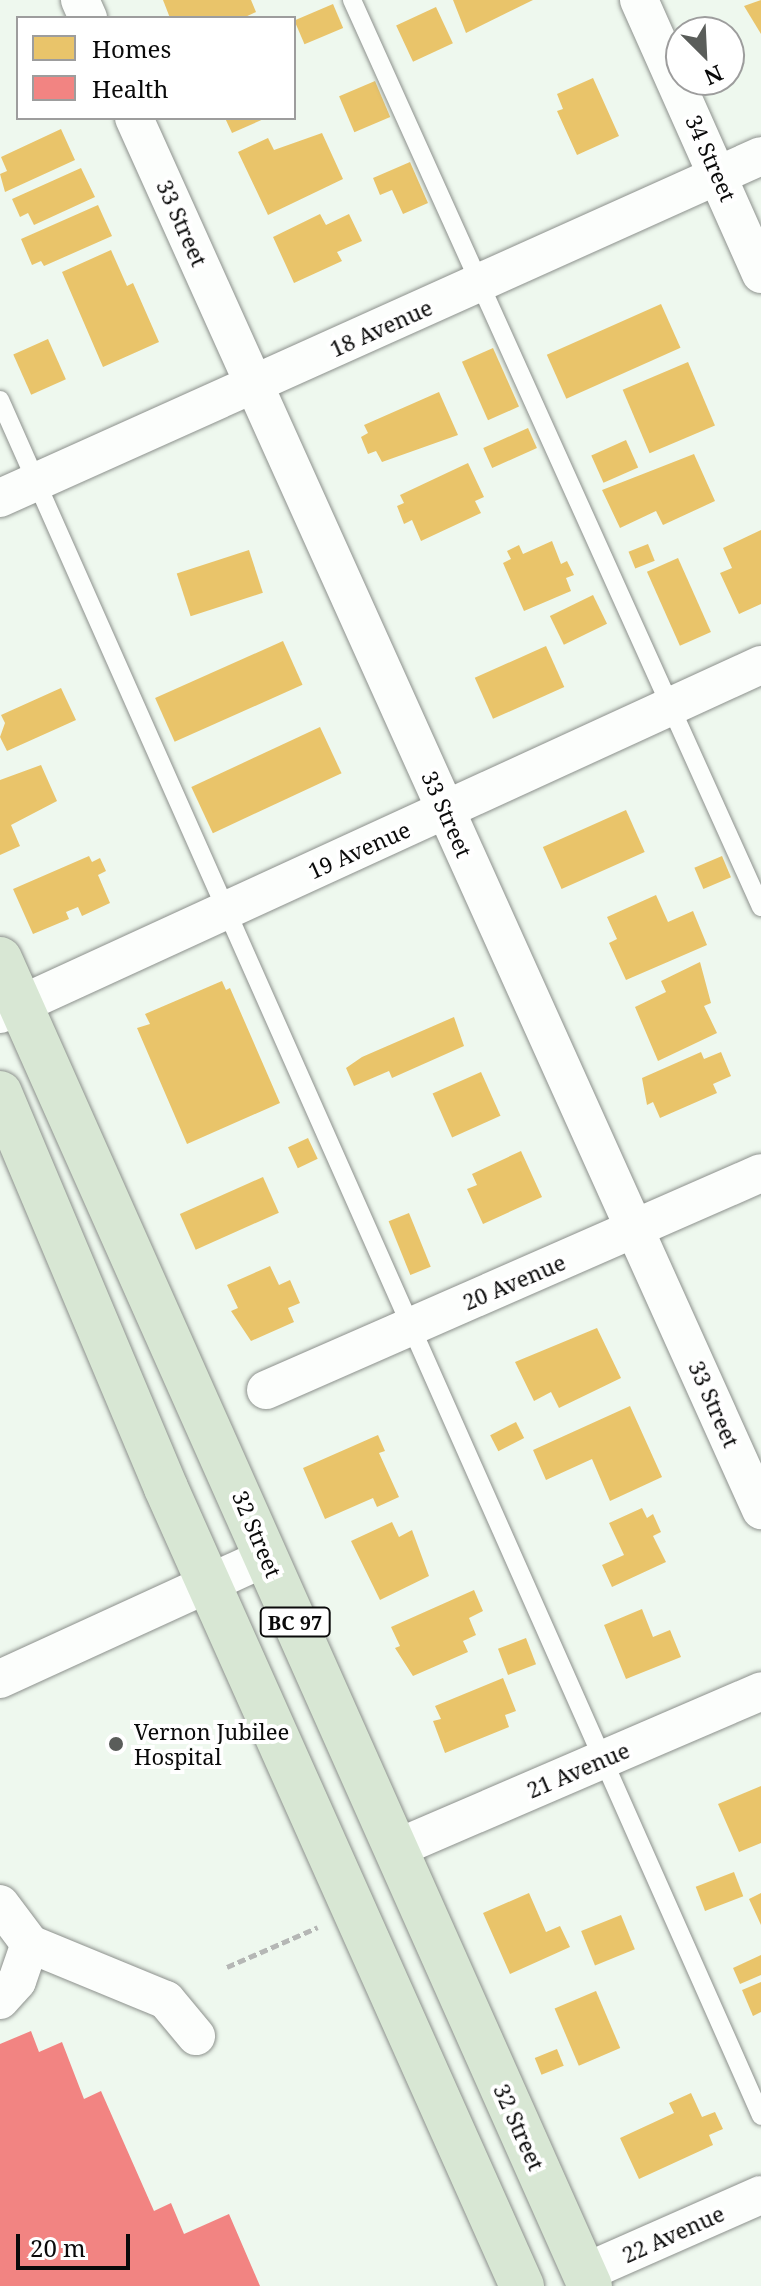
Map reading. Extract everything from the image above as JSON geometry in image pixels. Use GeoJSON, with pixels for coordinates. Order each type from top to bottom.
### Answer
{"type":"FeatureCollection","features":[{"type":"Feature","properties":{"kind":"highway","name":"32 Street"},"geometry":{"type":"LineString","coordinates":[[0,959],[10,1009],[266,1557],[587,2280]]}},
{"type":"Feature","properties":{"kind":"highway","name":"BC 97"},"geometry":{"type":"LineString","coordinates":[[0,1093],[208,1584],[522,2286]]}},
{"type":"Feature","properties":{"kind":"street","name":"34 Street"},"geometry":{"type":"LineString","coordinates":[[639,0],[761,274]]}},
{"type":"Feature","properties":{"kind":"street","name":"33 Street"},"geometry":{"type":"LineString","coordinates":[[135,120],[761,1510]]}},
{"type":"Feature","properties":{"kind":"street","name":"18 Avenue"},"geometry":{"type":"LineString","coordinates":[[0,498],[761,156]]}},
{"type":"Feature","properties":{"kind":"street","name":"19 Avenue"},"geometry":{"type":"LineString","coordinates":[[10,1009],[673,708],[761,665]]}},
{"type":"Feature","properties":{"kind":"street","name":"20 Avenue"},"geometry":{"type":"LineString","coordinates":[[266,1390],[761,1173]]}},
{"type":"Feature","properties":{"kind":"street"},"geometry":{"type":"LineString","coordinates":[[0,1679],[266,1557]]}},
{"type":"Feature","properties":{"kind":"street","name":"21 Avenue"},"geometry":{"type":"LineString","coordinates":[[395,1849],[761,1691]]}},
{"type":"Feature","properties":{"kind":"street"},"geometry":{"type":"LineString","coordinates":[[0,1904],[30,1944],[166,2000],[196,2036]]}},
{"type":"Feature","properties":{"kind":"street"},"geometry":{"type":"LineString","coordinates":[[0,2000],[17,1981],[30,1944]]}},
{"type":"Feature","properties":{"kind":"street","name":"22 Avenue"},"geometry":{"type":"LineString","coordinates":[[587,2280],[761,2195]]}},
{"type":"Feature","properties":{"kind":"lane"},"geometry":{"type":"LineString","coordinates":[[352,0],[761,907]]}},
{"type":"Feature","properties":{"kind":"lane"},"geometry":{"type":"LineString","coordinates":[[0,400],[761,2116]]}},
{"type":"Feature","properties":{"kind":"path"},"geometry":{"type":"LineString","coordinates":[[227,1967],[327,1924]]}},
{"type":"Feature","properties":{"kind":"building: Homes"},"geometry":{"type":"Polygon","coordinates":[[[163,0],[251,0],[256,12],[247,16],[169,16],[163,0]]]}},
{"type":"Feature","properties":{"kind":"building: Homes"},"geometry":{"type":"Polygon","coordinates":[[[453,0],[533,0],[466,33],[453,0]]]}},
{"type":"Feature","properties":{"kind":"building: Homes"},"geometry":{"type":"Polygon","coordinates":[[[761,0],[761,34],[744,6],[761,0]]]}},
{"type":"Feature","properties":{"kind":"building: Homes"},"geometry":{"type":"Polygon","coordinates":[[[333,4],[343,28],[304,44],[296,20],[333,4]]]}},
{"type":"Feature","properties":{"kind":"building: Homes"},"geometry":{"type":"Polygon","coordinates":[[[436,7],[453,43],[413,62],[396,26],[436,7]]]}},
{"type":"Feature","properties":{"kind":"building: Homes"},"geometry":{"type":"Polygon","coordinates":[[[593,78],[619,136],[577,155],[557,111],[563,109],[557,94],[593,78]]]}},
{"type":"Feature","properties":{"kind":"building: Homes"},"geometry":{"type":"Polygon","coordinates":[[[375,81],[390,117],[354,132],[339,96],[375,81]]]}},
{"type":"Feature","properties":{"kind":"building: Homes"},"geometry":{"type":"Polygon","coordinates":[[[226,120],[261,120],[232,133],[226,120]]]}},
{"type":"Feature","properties":{"kind":"building: Homes"},"geometry":{"type":"Polygon","coordinates":[[[61,129],[75,160],[5,192],[0,174],[7,171],[1,157],[61,129]]]}},
{"type":"Feature","properties":{"kind":"building: Homes"},"geometry":{"type":"Polygon","coordinates":[[[322,133],[343,179],[268,215],[238,152],[268,138],[274,150],[322,133]]]}},
{"type":"Feature","properties":{"kind":"building: Homes"},"geometry":{"type":"Polygon","coordinates":[[[410,162],[428,203],[403,214],[392,190],[380,195],[373,178],[410,162]]]}},
{"type":"Feature","properties":{"kind":"building: Homes"},"geometry":{"type":"Polygon","coordinates":[[[81,168],[95,197],[34,225],[28,213],[20,217],[12,199],[81,168]]]}},
{"type":"Feature","properties":{"kind":"building: Homes"},"geometry":{"type":"Polygon","coordinates":[[[98,205],[112,236],[44,266],[41,261],[32,265],[21,239],[98,205]]]}},
{"type":"Feature","properties":{"kind":"building: Homes"},"geometry":{"type":"Polygon","coordinates":[[[320,214],[326,225],[349,214],[362,241],[337,252],[342,261],[294,283],[273,237],[320,214]]]}},
{"type":"Feature","properties":{"kind":"building: Homes"},"geometry":{"type":"Polygon","coordinates":[[[111,250],[127,286],[133,283],[159,342],[103,367],[62,272],[111,250]]]}},
{"type":"Feature","properties":{"kind":"building: Homes"},"geometry":{"type":"Polygon","coordinates":[[[661,304],[681,348],[566,399],[547,355],[661,304]]]}},
{"type":"Feature","properties":{"kind":"building: Homes"},"geometry":{"type":"Polygon","coordinates":[[[48,339],[66,379],[31,395],[13,354],[48,339]]]}},
{"type":"Feature","properties":{"kind":"building: Homes"},"geometry":{"type":"Polygon","coordinates":[[[493,348],[519,406],[488,420],[462,362],[493,348]]]}},
{"type":"Feature","properties":{"kind":"building: Homes"},"geometry":{"type":"Polygon","coordinates":[[[688,362],[715,426],[650,453],[623,390],[688,362]]]}},
{"type":"Feature","properties":{"kind":"building: Homes"},"geometry":{"type":"Polygon","coordinates":[[[439,392],[458,435],[382,462],[376,451],[368,454],[361,437],[368,433],[364,425],[439,392]]]}},
{"type":"Feature","properties":{"kind":"building: Homes"},"geometry":{"type":"Polygon","coordinates":[[[528,428],[537,448],[492,468],[483,448],[528,428]]]}},
{"type":"Feature","properties":{"kind":"building: Homes"},"geometry":{"type":"Polygon","coordinates":[[[626,440],[638,467],[603,483],[591,455],[626,440]]]}},
{"type":"Feature","properties":{"kind":"building: Homes"},"geometry":{"type":"Polygon","coordinates":[[[694,454],[715,501],[663,525],[656,511],[620,528],[602,490],[694,454]]]}},
{"type":"Feature","properties":{"kind":"building: Homes"},"geometry":{"type":"Polygon","coordinates":[[[468,463],[484,497],[475,501],[481,513],[421,541],[412,520],[404,524],[397,506],[404,503],[400,495],[468,463]]]}},
{"type":"Feature","properties":{"kind":"building: Homes"},"geometry":{"type":"Polygon","coordinates":[[[761,530],[761,604],[739,614],[720,573],[732,568],[723,548],[761,530]]]}},
{"type":"Feature","properties":{"kind":"building: Homes"},"geometry":{"type":"Polygon","coordinates":[[[552,541],[561,564],[567,561],[574,575],[566,578],[571,591],[524,611],[503,563],[511,559],[507,551],[519,545],[523,554],[552,541]]]}},
{"type":"Feature","properties":{"kind":"building: Homes"},"geometry":{"type":"Polygon","coordinates":[[[648,544],[655,561],[635,569],[629,552],[648,544]]]}},
{"type":"Feature","properties":{"kind":"building: Homes"},"geometry":{"type":"Polygon","coordinates":[[[249,550],[263,593],[191,616],[177,573],[249,550]]]}},
{"type":"Feature","properties":{"kind":"building: Homes"},"geometry":{"type":"Polygon","coordinates":[[[678,558],[711,632],[680,646],[647,572],[678,558]]]}},
{"type":"Feature","properties":{"kind":"building: Homes"},"geometry":{"type":"Polygon","coordinates":[[[593,595],[607,624],[564,645],[550,616],[593,595]]]}},
{"type":"Feature","properties":{"kind":"building: Homes"},"geometry":{"type":"Polygon","coordinates":[[[283,641],[303,685],[175,742],[155,698],[283,641]]]}},
{"type":"Feature","properties":{"kind":"building: Homes"},"geometry":{"type":"Polygon","coordinates":[[[546,646],[564,687],[493,719],[475,678],[546,646]]]}},
{"type":"Feature","properties":{"kind":"building: Homes"},"geometry":{"type":"Polygon","coordinates":[[[61,688],[76,720],[7,751],[0,737],[5,723],[1,715],[61,688]]]}},
{"type":"Feature","properties":{"kind":"building: Homes"},"geometry":{"type":"Polygon","coordinates":[[[320,727],[342,773],[213,833],[191,787],[320,727]]]}},
{"type":"Feature","properties":{"kind":"building: Homes"},"geometry":{"type":"Polygon","coordinates":[[[41,765],[57,801],[11,825],[20,846],[0,855],[0,780],[41,765]]]}},
{"type":"Feature","properties":{"kind":"building: Homes"},"geometry":{"type":"Polygon","coordinates":[[[626,810],[645,852],[562,889],[543,847],[626,810]]]}},
{"type":"Feature","properties":{"kind":"building: Homes"},"geometry":{"type":"Polygon","coordinates":[[[89,856],[92,862],[100,858],[106,871],[98,875],[110,903],[82,916],[78,907],[66,912],[69,919],[33,934],[13,889],[89,856]]]}},
{"type":"Feature","properties":{"kind":"building: Homes"},"geometry":{"type":"Polygon","coordinates":[[[722,856],[731,877],[703,889],[694,868],[722,856]]]}},
{"type":"Feature","properties":{"kind":"building: Homes"},"geometry":{"type":"Polygon","coordinates":[[[656,895],[668,922],[693,911],[707,945],[626,980],[609,943],[617,939],[607,917],[656,895]]]}},
{"type":"Feature","properties":{"kind":"building: Homes"},"geometry":{"type":"Polygon","coordinates":[[[700,962],[711,1003],[704,1006],[717,1033],[658,1061],[635,1007],[666,992],[661,981],[700,962]]]}},
{"type":"Feature","properties":{"kind":"building: Homes"},"geometry":{"type":"Polygon","coordinates":[[[222,981],[226,990],[230,988],[280,1103],[187,1144],[137,1028],[150,1024],[145,1014],[222,981]]]}},
{"type":"Feature","properties":{"kind":"building: Homes"},"geometry":{"type":"Polygon","coordinates":[[[454,1017],[464,1046],[392,1078],[389,1071],[354,1086],[346,1068],[362,1057],[454,1017]]]}},
{"type":"Feature","properties":{"kind":"building: Homes"},"geometry":{"type":"Polygon","coordinates":[[[701,1052],[704,1059],[721,1052],[731,1076],[713,1084],[717,1093],[660,1118],[653,1102],[647,1105],[642,1078],[701,1052]]]}},
{"type":"Feature","properties":{"kind":"building: Homes"},"geometry":{"type":"Polygon","coordinates":[[[481,1072],[501,1116],[452,1137],[433,1094],[481,1072]]]}},
{"type":"Feature","properties":{"kind":"building: Homes"},"geometry":{"type":"Polygon","coordinates":[[[308,1138],[318,1159],[298,1168],[288,1147],[308,1138]]]}},
{"type":"Feature","properties":{"kind":"building: Homes"},"geometry":{"type":"Polygon","coordinates":[[[521,1151],[542,1197],[483,1224],[467,1189],[477,1185],[472,1174],[521,1151]]]}},
{"type":"Feature","properties":{"kind":"building: Homes"},"geometry":{"type":"Polygon","coordinates":[[[263,1177],[279,1213],[196,1250],[180,1214],[263,1177]]]}},
{"type":"Feature","properties":{"kind":"building: Homes"},"geometry":{"type":"Polygon","coordinates":[[[409,1213],[431,1267],[410,1275],[389,1221],[409,1213]]]}},
{"type":"Feature","properties":{"kind":"building: Homes"},"geometry":{"type":"Polygon","coordinates":[[[270,1266],[279,1285],[290,1280],[300,1303],[288,1308],[294,1322],[251,1341],[231,1311],[238,1308],[227,1285],[270,1266]]]}},
{"type":"Feature","properties":{"kind":"building: Homes"},"geometry":{"type":"Polygon","coordinates":[[[597,1328],[621,1378],[559,1408],[551,1392],[534,1401],[515,1362],[597,1328]]]}},
{"type":"Feature","properties":{"kind":"building: Homes"},"geometry":{"type":"Polygon","coordinates":[[[630,1406],[662,1477],[610,1501],[592,1459],[546,1480],[533,1450],[630,1406]]]}},
{"type":"Feature","properties":{"kind":"building: Homes"},"geometry":{"type":"Polygon","coordinates":[[[516,1422],[524,1438],[498,1451],[490,1435],[516,1422]]]}},
{"type":"Feature","properties":{"kind":"building: Homes"},"geometry":{"type":"Polygon","coordinates":[[[378,1435],[385,1451],[379,1453],[399,1497],[377,1507],[373,1498],[325,1519],[303,1468],[378,1435]]]}},
{"type":"Feature","properties":{"kind":"building: Homes"},"geometry":{"type":"Polygon","coordinates":[[[642,1508],[647,1518],[653,1514],[661,1532],[653,1536],[666,1562],[612,1587],[602,1565],[624,1555],[609,1523],[642,1508]]]}},
{"type":"Feature","properties":{"kind":"building: Homes"},"geometry":{"type":"Polygon","coordinates":[[[392,1522],[399,1537],[412,1530],[429,1576],[380,1600],[351,1541],[392,1522]]]}},
{"type":"Feature","properties":{"kind":"building: Homes"},"geometry":{"type":"Polygon","coordinates":[[[474,1590],[483,1611],[469,1618],[476,1635],[463,1641],[468,1652],[413,1676],[395,1648],[400,1646],[391,1627],[474,1590]]]}},
{"type":"Feature","properties":{"kind":"building: Homes"},"geometry":{"type":"Polygon","coordinates":[[[642,1609],[653,1637],[670,1630],[681,1657],[626,1679],[604,1625],[642,1609]]]}},
{"type":"Feature","properties":{"kind":"building: Homes"},"geometry":{"type":"Polygon","coordinates":[[[526,1638],[536,1664],[508,1675],[498,1649],[526,1638]]]}},
{"type":"Feature","properties":{"kind":"building: Homes"},"geometry":{"type":"Polygon","coordinates":[[[503,1678],[516,1711],[505,1715],[509,1727],[445,1753],[433,1721],[441,1719],[435,1706],[503,1678]]]}},
{"type":"Feature","properties":{"kind":"building: Homes"},"geometry":{"type":"Polygon","coordinates":[[[761,1786],[761,1843],[739,1852],[718,1804],[761,1786]]]}},
{"type":"Feature","properties":{"kind":"building: Homes"},"geometry":{"type":"Polygon","coordinates":[[[734,1872],[743,1896],[705,1911],[696,1887],[734,1872]]]}},
{"type":"Feature","properties":{"kind":"building: Homes"},"geometry":{"type":"Polygon","coordinates":[[[529,1893],[546,1932],[560,1926],[570,1947],[510,1974],[483,1913],[529,1893]]]}},
{"type":"Feature","properties":{"kind":"building: Homes"},"geometry":{"type":"Polygon","coordinates":[[[761,1893],[761,1925],[749,1899],[761,1893]]]}},
{"type":"Feature","properties":{"kind":"building: Homes"},"geometry":{"type":"Polygon","coordinates":[[[621,1915],[635,1949],[595,1965],[581,1931],[621,1915]]]}},
{"type":"Feature","properties":{"kind":"building: Homes"},"geometry":{"type":"Polygon","coordinates":[[[761,1955],[761,1975],[740,1984],[733,1968],[761,1955]]]}},
{"type":"Feature","properties":{"kind":"building: Homes"},"geometry":{"type":"Polygon","coordinates":[[[761,1982],[761,2012],[753,2016],[742,1990],[761,1982]]]}},
{"type":"Feature","properties":{"kind":"building: Homes"},"geometry":{"type":"Polygon","coordinates":[[[596,1991],[620,2048],[579,2066],[555,2009],[596,1991]]]}},
{"type":"Feature","properties":{"kind":"building: Homes"},"geometry":{"type":"Polygon","coordinates":[[[557,2049],[564,2066],[541,2075],[535,2058],[557,2049]]]}},
{"type":"Feature","properties":{"kind":"building: Homes"},"geometry":{"type":"Polygon","coordinates":[[[691,2093],[702,2117],[715,2112],[723,2129],[709,2135],[713,2145],[639,2179],[620,2138],[674,2113],[669,2103],[691,2093]]]}},
{"type":"Feature","properties":{"kind":"building: Health"},"geometry":{"type":"Polygon","coordinates":[[[31,2031],[39,2052],[62,2042],[84,2099],[101,2091],[154,2211],[171,2203],[184,2234],[229,2214],[260,2286],[0,2286],[0,2044],[31,2031]]]}},
{"type":"Feature","properties":{"kind":"place","name":"Vernon Jubilee Hospital"},"geometry":{"type":"Point","coordinates":[116,1744]}}]}
